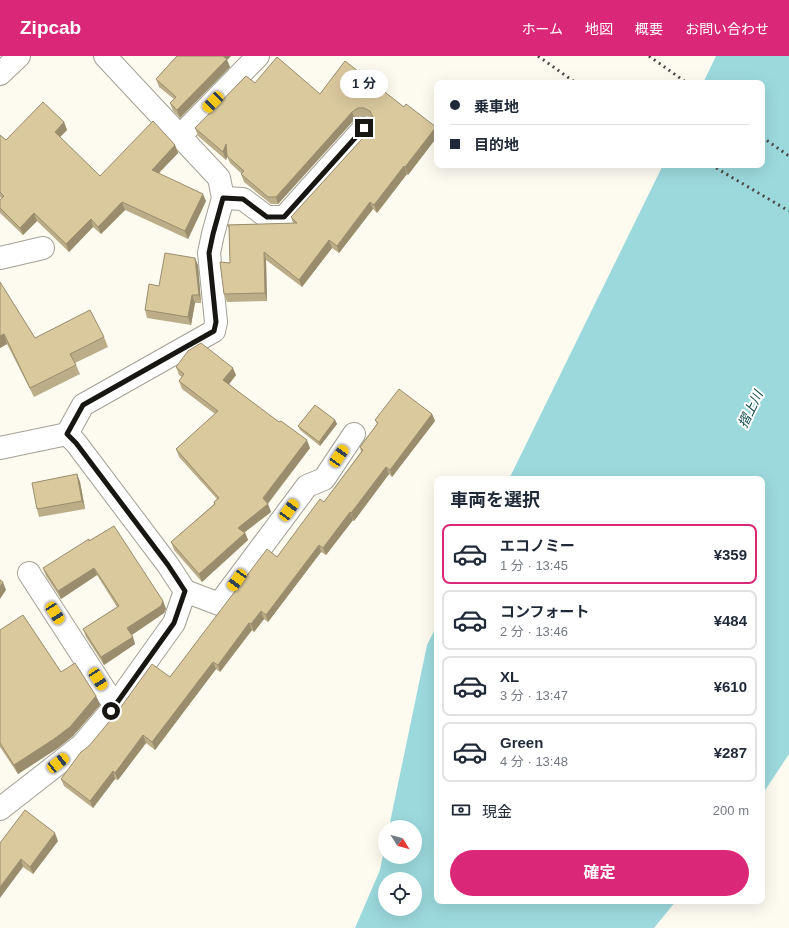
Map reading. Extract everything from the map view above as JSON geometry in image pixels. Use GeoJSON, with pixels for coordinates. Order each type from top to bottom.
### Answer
{"type":"FeatureCollection","features":[{"type":"Feature","properties":{"kind":"street"},"geometry":{"type":"LineString","coordinates":[[0,74],[19,56]]}},
{"type":"Feature","properties":{"kind":"street"},"geometry":{"type":"LineString","coordinates":[[0,448],[67,434],[83,405],[214,331],[216,322],[209,253],[223,198],[219,178],[105,56]]}},
{"type":"Feature","properties":{"kind":"street"},"geometry":{"type":"LineString","coordinates":[[180,136],[258,56]]}},
{"type":"Feature","properties":{"kind":"street"},"geometry":{"type":"LineString","coordinates":[[223,198],[243,199],[267,217],[284,217],[364,128]]}},
{"type":"Feature","properties":{"kind":"street"},"geometry":{"type":"LineString","coordinates":[[0,258],[43,248]]}},
{"type":"Feature","properties":{"kind":"street"},"geometry":{"type":"LineString","coordinates":[[67,434],[76,443],[168,565],[185,591],[219,604],[307,486],[324,479],[354,434]]}},
{"type":"Feature","properties":{"kind":"street"},"geometry":{"type":"LineString","coordinates":[[29,573],[115,706]]}},
{"type":"Feature","properties":{"kind":"street"},"geometry":{"type":"LineString","coordinates":[[0,809],[82,744],[111,711],[174,623],[185,591]]}},
{"type":"Feature","properties":{"kind":"water","name":"摺上川"},"geometry":{"type":"Polygon","coordinates":[[[716,56],[789,56],[789,754],[765,790],[765,476],[510,476],[662,168],[765,168],[765,80],[704,80],[716,56]]]}},
{"type":"Feature","properties":{"kind":"water"},"geometry":{"type":"Polygon","coordinates":[[[434,631],[434,904],[674,904],[654,928],[355,928],[378,875],[378,916],[422,916],[422,872],[379,872],[381,864],[422,864],[422,820],[390,820],[427,645],[434,631]]]}},
{"type":"Feature","properties":{"kind":"building"},"geometry":{"type":"Polygon","coordinates":[[[177,56],[223,56],[227,59],[177,110],[170,103],[176,97],[156,79],[177,56]]]}},
{"type":"Feature","properties":{"kind":"building"},"geometry":{"type":"Polygon","coordinates":[[[277,57],[320,94],[345,61],[404,107],[406,104],[434,125],[434,130],[374,205],[370,202],[337,246],[329,240],[299,280],[264,252],[265,293],[224,294],[220,262],[230,263],[229,226],[227,225],[297,223],[291,217],[371,129],[373,123],[373,117],[370,111],[364,108],[358,108],[352,112],[276,197],[268,197],[241,174],[244,171],[227,156],[226,144],[223,152],[195,128],[246,76],[255,83],[277,57]]]}},
{"type":"Feature","properties":{"kind":"building"},"geometry":{"type":"Polygon","coordinates":[[[43,102],[64,122],[55,132],[100,176],[153,121],[175,145],[152,170],[203,194],[185,231],[122,202],[98,227],[91,219],[66,244],[34,213],[20,228],[0,208],[0,200],[4,196],[0,192],[0,135],[6,140],[43,102]]]}},
{"type":"Feature","properties":{"kind":"building"},"geometry":{"type":"Polygon","coordinates":[[[165,253],[195,258],[199,295],[192,295],[188,317],[145,310],[149,284],[159,286],[165,253]]]}},
{"type":"Feature","properties":{"kind":"building"},"geometry":{"type":"Polygon","coordinates":[[[0,282],[35,338],[90,310],[104,337],[70,354],[76,365],[30,388],[4,334],[0,336],[0,282]]]}},
{"type":"Feature","properties":{"kind":"building"},"geometry":{"type":"Polygon","coordinates":[[[201,343],[233,368],[223,380],[279,422],[281,421],[307,440],[263,498],[268,504],[238,528],[245,533],[199,574],[171,542],[215,504],[214,502],[219,498],[176,449],[218,411],[179,381],[184,374],[176,367],[188,351],[201,343]]]}},
{"type":"Feature","properties":{"kind":"building"},"geometry":{"type":"Polygon","coordinates":[[[399,389],[432,414],[390,470],[386,467],[323,548],[319,545],[266,615],[261,611],[251,624],[249,623],[218,665],[213,662],[152,742],[143,735],[115,773],[113,771],[90,801],[61,779],[81,752],[89,746],[118,711],[152,664],[170,677],[267,549],[277,557],[320,499],[324,502],[363,450],[360,447],[378,423],[375,420],[399,389]]]}},
{"type":"Feature","properties":{"kind":"building"},"geometry":{"type":"Polygon","coordinates":[[[315,405],[335,420],[319,442],[298,426],[315,405]]]}},
{"type":"Feature","properties":{"kind":"building"},"geometry":{"type":"Polygon","coordinates":[[[77,474],[82,501],[37,509],[32,483],[77,474]]]}},
{"type":"Feature","properties":{"kind":"building"},"geometry":{"type":"Polygon","coordinates":[[[114,526],[163,601],[161,606],[127,628],[133,637],[101,657],[83,629],[119,606],[94,568],[58,591],[43,568],[89,539],[89,541],[114,526]]]}},
{"type":"Feature","properties":{"kind":"building"},"geometry":{"type":"Polygon","coordinates":[[[0,580],[3,582],[0,587],[0,580]]]}},
{"type":"Feature","properties":{"kind":"building"},"geometry":{"type":"Polygon","coordinates":[[[23,615],[61,672],[75,663],[96,696],[70,727],[14,765],[0,743],[0,630],[23,615]]]}},
{"type":"Feature","properties":{"kind":"building"},"geometry":{"type":"Polygon","coordinates":[[[25,810],[55,833],[30,867],[21,859],[0,887],[0,843],[25,810]]]}},
{"type":"Feature","properties":{"kind":"railway"},"geometry":{"type":"LineString","coordinates":[[538,56],[572,80]]}},
{"type":"Feature","properties":{"kind":"railway"},"geometry":{"type":"LineString","coordinates":[[649,56],[683,80]]}},
{"type":"Feature","properties":{"kind":"railway"},"geometry":{"type":"LineString","coordinates":[[765,139],[789,156]]}},
{"type":"Feature","properties":{"kind":"railway"},"geometry":{"type":"LineString","coordinates":[[716,168],[789,211]]}},
{"type":"Feature","properties":{"kind":"route"},"geometry":{"type":"LineString","coordinates":[[111,711],[174,623],[185,591],[168,565],[76,443],[67,434],[83,405],[214,331],[216,322],[209,253],[223,198],[243,199],[267,217],[284,217],[364,128]]}}]}
